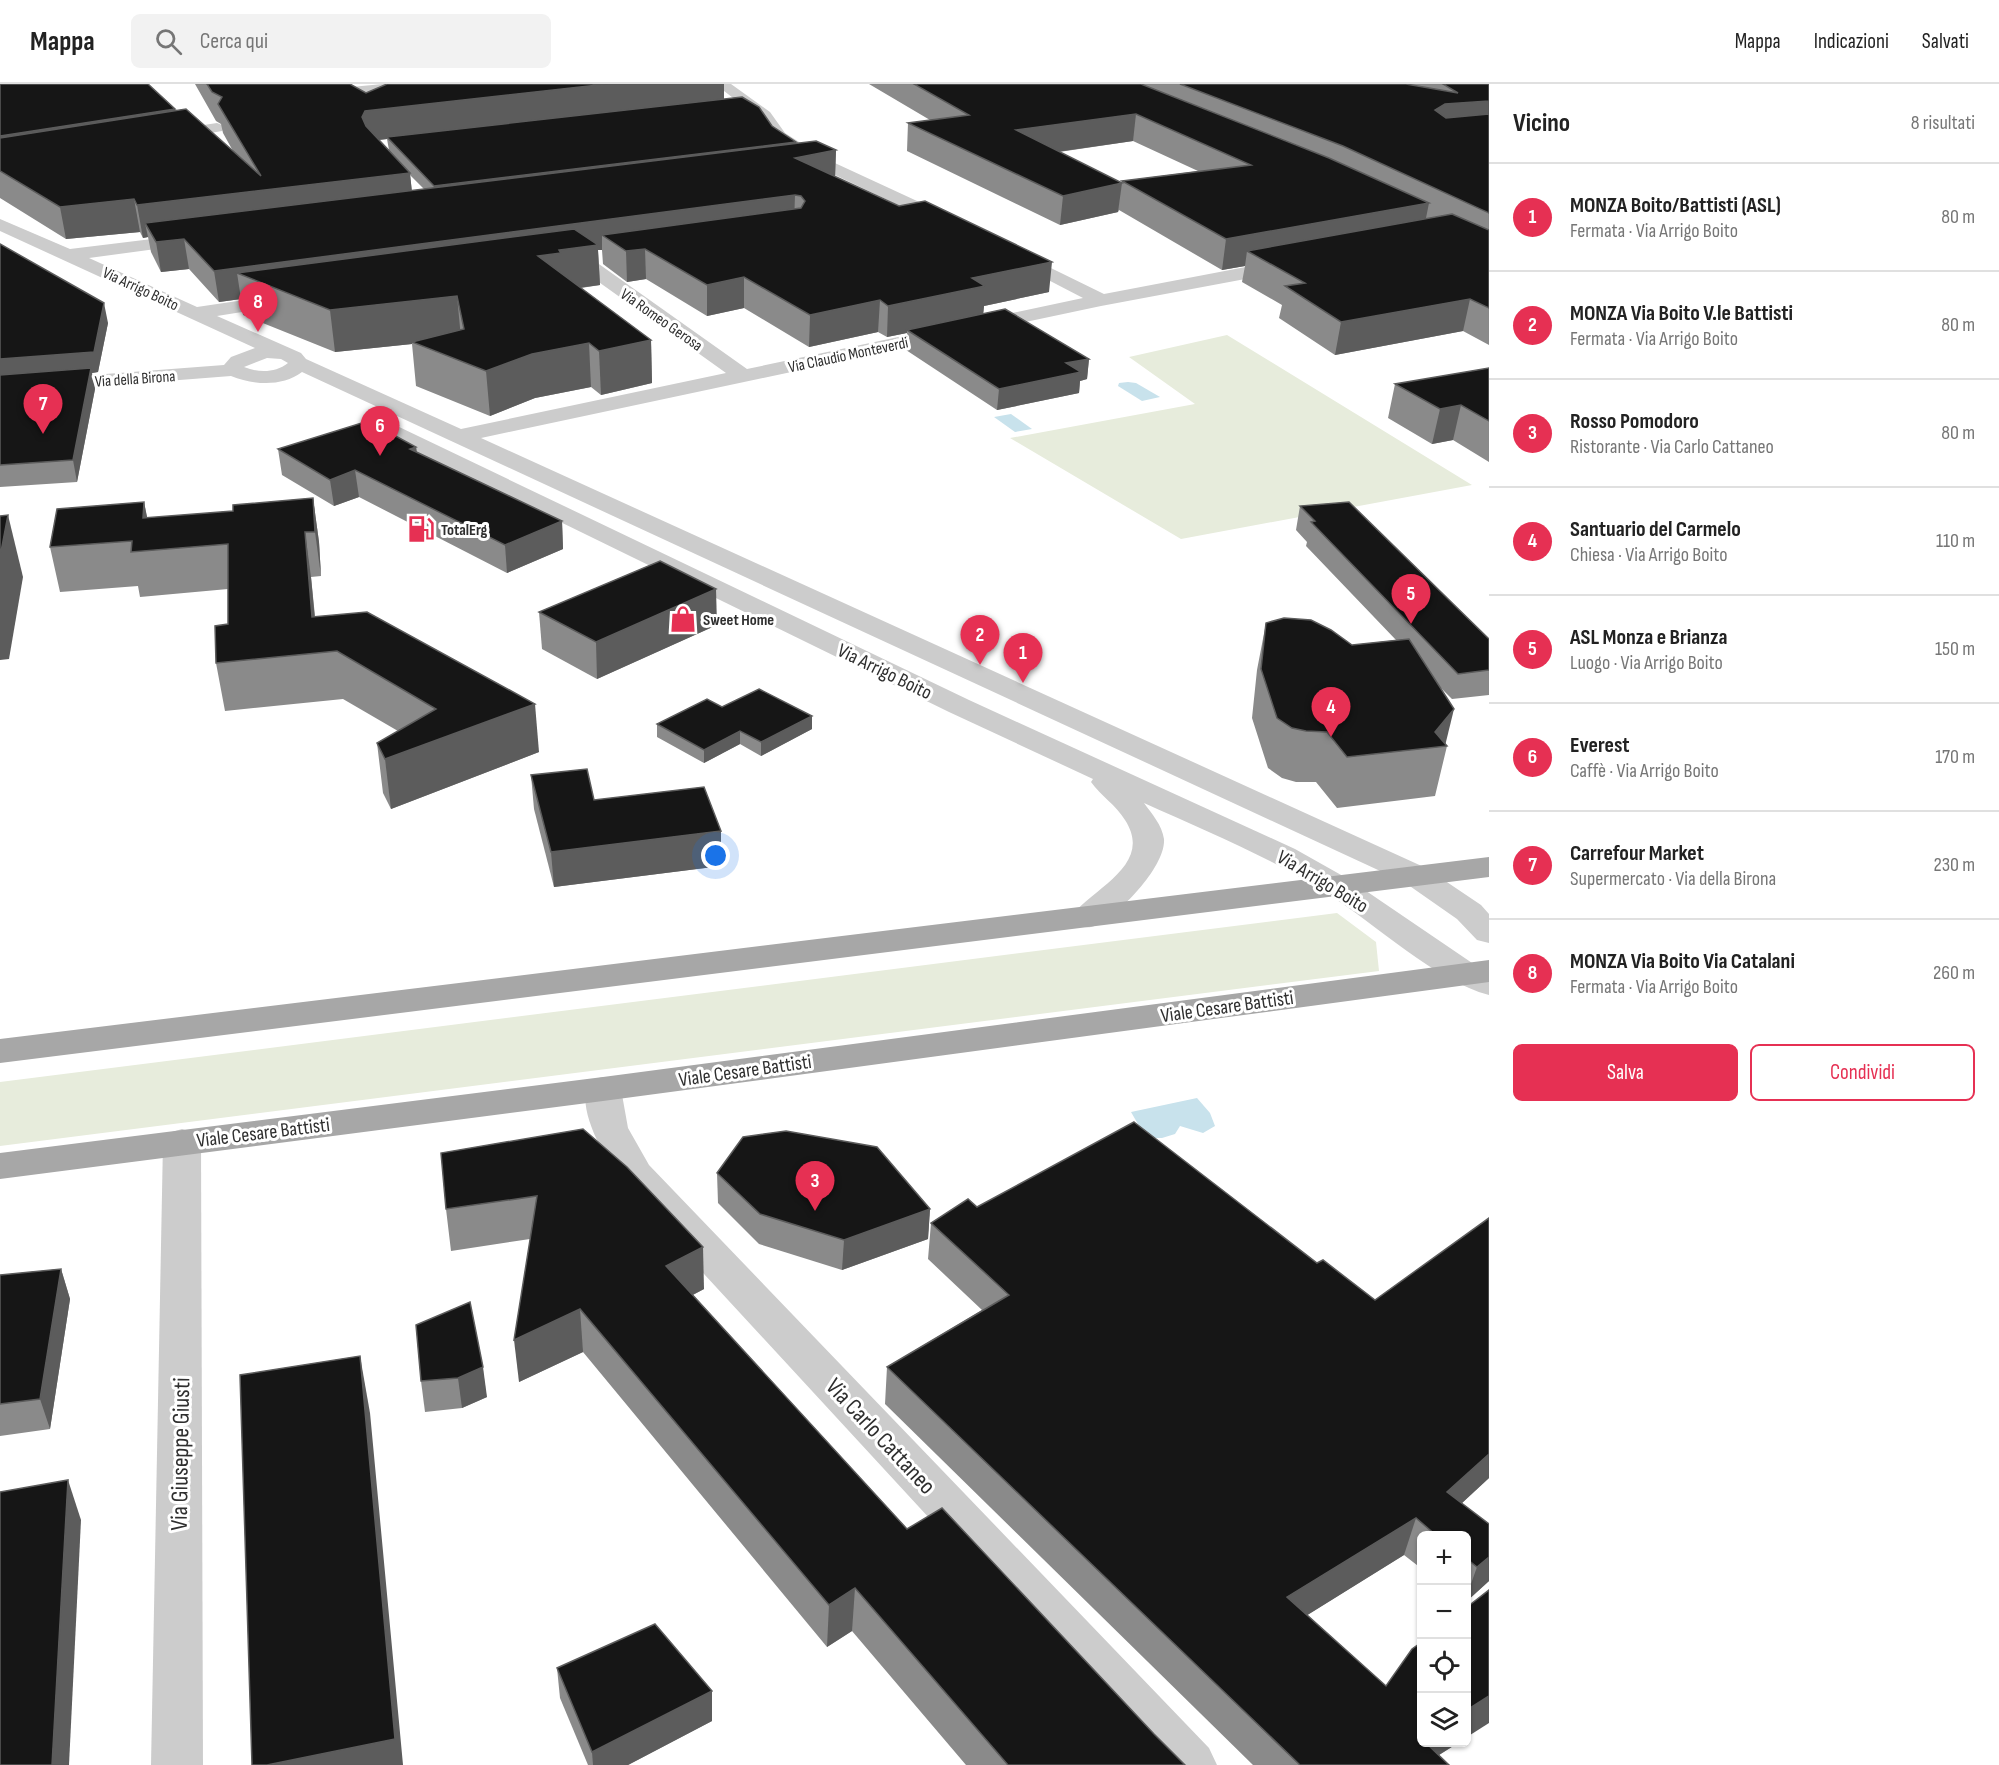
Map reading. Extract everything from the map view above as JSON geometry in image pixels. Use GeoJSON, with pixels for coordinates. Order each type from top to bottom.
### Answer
{"type":"FeatureCollection","features":[{"type":"Feature","properties":{"kind":"main road"},"geometry":{"type":"LineString","coordinates":[[0,1051],[1489,867]]}},
{"type":"Feature","properties":{"kind":"main road","name":"Viale Cesare Battisti"},"geometry":{"type":"LineString","coordinates":[[0,1166],[1481,976]]}},
{"type":"Feature","properties":{"kind":"street"},"geometry":{"type":"LineString","coordinates":[[330,93],[434,84]]}},
{"type":"Feature","properties":{"kind":"street"},"geometry":{"type":"LineString","coordinates":[[722,84],[765,115],[779,136],[818,161],[962,229]]}},
{"type":"Feature","properties":{"kind":"street"},"geometry":{"type":"LineString","coordinates":[[725,106],[748,103]]}},
{"type":"Feature","properties":{"kind":"street"},"geometry":{"type":"LineString","coordinates":[[148,139],[217,128]]}},
{"type":"Feature","properties":{"kind":"street"},"geometry":{"type":"LineString","coordinates":[[795,164],[818,161]]}},
{"type":"Feature","properties":{"kind":"street","name":"Via Arrigo Boito"},"geometry":{"type":"LineString","coordinates":[[0,224],[195,313],[284,364],[459,436],[1415,875],[1469,912],[1489,933]]}},
{"type":"Feature","properties":{"kind":"street"},"geometry":{"type":"LineString","coordinates":[[67,255],[206,237]]}},
{"type":"Feature","properties":{"kind":"street"},"geometry":{"type":"LineString","coordinates":[[992,244],[1101,300]]}},
{"type":"Feature","properties":{"kind":"street"},"geometry":{"type":"LineString","coordinates":[[558,264],[613,257]]}},
{"type":"Feature","properties":{"kind":"street","name":"Via Romeo Gerosa"},"geometry":{"type":"LineString","coordinates":[[582,261],[743,376]]}},
{"type":"Feature","properties":{"kind":"street","name":"Via Claudio Monteverdi"},"geometry":{"type":"LineString","coordinates":[[459,436],[1101,300],[1310,261]]}},
{"type":"Feature","properties":{"kind":"street"},"geometry":{"type":"LineString","coordinates":[[195,313],[298,298]]}},
{"type":"Feature","properties":{"kind":"street","name":"Via della Birona"},"geometry":{"type":"LineString","coordinates":[[0,388],[231,360],[253,376],[284,364]]}},
{"type":"Feature","properties":{"kind":"street","name":"Via Arrigo Boito"},"geometry":{"type":"LineString","coordinates":[[284,364],[310,390],[959,706],[1284,856],[1339,887],[1481,976]]}},
{"type":"Feature","properties":{"kind":"street"},"geometry":{"type":"LineString","coordinates":[[1051,748],[1095,774],[1122,795],[1147,830],[1149,854],[1140,870],[1124,889],[1086,918]]}},
{"type":"Feature","properties":{"kind":"street","name":"Via Carlo Cattaneo"},"geometry":{"type":"LineString","coordinates":[[603,1089],[609,1128],[634,1174],[1191,1765]]}},
{"type":"Feature","properties":{"kind":"street","name":"Via Giuseppe Giusti"},"geometry":{"type":"LineString","coordinates":[[177,1765],[182,1142]]}},
{"type":"Feature","properties":{"kind":"green space"},"geometry":{"type":"Polygon","coordinates":[[[1227,335],[1472,485],[1181,539],[1010,438],[1195,404],[1129,357],[1227,335]]]}},
{"type":"Feature","properties":{"kind":"green space"},"geometry":{"type":"Polygon","coordinates":[[[1337,913],[1376,942],[1379,971],[0,1146],[0,1082],[1337,913]]]}},
{"type":"Feature","properties":{"kind":"water"},"geometry":{"type":"Polygon","coordinates":[[[1119,383],[1136,383],[1160,397],[1142,401],[1118,386],[1119,383]]]}},
{"type":"Feature","properties":{"kind":"water"},"geometry":{"type":"Polygon","coordinates":[[[1011,414],[1032,429],[1015,432],[994,417],[1011,414]]]}},
{"type":"Feature","properties":{"kind":"water"},"geometry":{"type":"Polygon","coordinates":[[[1197,1098],[1210,1113],[1215,1126],[1203,1133],[1180,1126],[1175,1134],[1162,1138],[1146,1138],[1131,1112],[1197,1098]]]}},
{"type":"Feature","properties":{"kind":"building"},"geometry":{"type":"Polygon","coordinates":[[[0,84],[148,84],[175,109],[0,136],[0,84]]]}},
{"type":"Feature","properties":{"kind":"building"},"geometry":{"type":"Polygon","coordinates":[[[207,84],[350,84],[366,93],[387,84],[607,84],[365,111],[362,117],[366,126],[410,173],[137,205],[134,199],[60,207],[0,171],[0,138],[186,109],[261,176],[218,104],[222,97],[212,92],[207,84]]]}},
{"type":"Feature","properties":{"kind":"building"},"geometry":{"type":"Polygon","coordinates":[[[914,84],[1141,84],[1329,158],[1429,203],[1226,239],[1122,181],[1251,165],[1136,114],[1016,130],[1122,183],[1063,196],[908,123],[969,115],[914,84]]]}},
{"type":"Feature","properties":{"kind":"building"},"geometry":{"type":"Polygon","coordinates":[[[1180,84],[1406,84],[1458,93],[1443,84],[1489,84],[1489,101],[1445,104],[1435,110],[1446,118],[1489,114],[1489,213],[1343,146],[1180,84]]]}},
{"type":"Feature","properties":{"kind":"building"},"geometry":{"type":"Polygon","coordinates":[[[742,97],[759,107],[772,126],[796,142],[434,186],[387,137],[742,97]]]}},
{"type":"Feature","properties":{"kind":"building"},"geometry":{"type":"Polygon","coordinates":[[[816,141],[836,150],[795,158],[899,206],[925,201],[1052,262],[972,278],[985,286],[888,306],[880,300],[810,315],[744,277],[707,285],[645,249],[626,251],[602,235],[801,208],[805,201],[801,196],[795,195],[214,271],[184,239],[156,242],[145,223],[816,141]]]}},
{"type":"Feature","properties":{"kind":"building"},"geometry":{"type":"Polygon","coordinates":[[[1452,214],[1489,230],[1489,308],[1470,299],[1341,322],[1285,286],[1305,283],[1247,251],[1452,214]]]}},
{"type":"Feature","properties":{"kind":"building"},"geometry":{"type":"Polygon","coordinates":[[[574,229],[598,245],[559,250],[561,253],[538,256],[651,340],[599,351],[589,343],[532,354],[486,371],[412,342],[464,329],[457,296],[330,310],[237,273],[574,229]]]}},
{"type":"Feature","properties":{"kind":"building"},"geometry":{"type":"Polygon","coordinates":[[[0,244],[104,303],[94,352],[0,359],[0,244]]]}},
{"type":"Feature","properties":{"kind":"building"},"geometry":{"type":"Polygon","coordinates":[[[1005,309],[1089,359],[1066,363],[1081,372],[999,389],[907,330],[1005,309]]]}},
{"type":"Feature","properties":{"kind":"building"},"geometry":{"type":"Polygon","coordinates":[[[91,368],[73,460],[0,465],[0,375],[91,368]]]}},
{"type":"Feature","properties":{"kind":"building"},"geometry":{"type":"Polygon","coordinates":[[[1489,368],[1489,421],[1461,405],[1440,409],[1395,384],[1489,368]]]}},
{"type":"Feature","properties":{"kind":"building"},"geometry":{"type":"Polygon","coordinates":[[[368,421],[416,447],[410,449],[562,521],[505,545],[355,470],[330,480],[278,449],[368,421]]]}},
{"type":"Feature","properties":{"kind":"building"},"geometry":{"type":"Polygon","coordinates":[[[313,498],[315,532],[305,532],[312,617],[367,612],[535,704],[385,759],[377,743],[436,709],[337,651],[216,663],[215,626],[228,624],[228,544],[131,552],[132,541],[50,547],[57,509],[144,502],[143,518],[233,511],[233,505],[313,498]]]}},
{"type":"Feature","properties":{"kind":"building"},"geometry":{"type":"Polygon","coordinates":[[[1349,502],[1489,639],[1489,670],[1458,674],[1311,522],[1315,521],[1300,506],[1349,502]]]}},
{"type":"Feature","properties":{"kind":"building"},"geometry":{"type":"Polygon","coordinates":[[[8,515],[0,557],[0,516],[8,515]]]}},
{"type":"Feature","properties":{"kind":"building"},"geometry":{"type":"Polygon","coordinates":[[[660,561],[716,589],[596,642],[539,612],[660,561]]]}},
{"type":"Feature","properties":{"kind":"building"},"geometry":{"type":"Polygon","coordinates":[[[1284,618],[1311,620],[1331,630],[1352,645],[1409,639],[1454,709],[1435,732],[1447,746],[1347,757],[1327,732],[1292,728],[1277,718],[1261,669],[1266,623],[1284,618]]]}},
{"type":"Feature","properties":{"kind":"building"},"geometry":{"type":"Polygon","coordinates":[[[759,689],[812,716],[761,742],[740,731],[704,750],[657,724],[707,699],[722,707],[759,689]]]}},
{"type":"Feature","properties":{"kind":"building"},"geometry":{"type":"Polygon","coordinates":[[[587,769],[594,800],[704,787],[721,831],[551,852],[531,775],[587,769]]]}},
{"type":"Feature","properties":{"kind":"building"},"geometry":{"type":"Polygon","coordinates":[[[1134,1122],[1317,1263],[1323,1260],[1375,1300],[1489,1218],[1489,1454],[1447,1492],[1489,1524],[1489,1557],[1477,1567],[1471,1562],[1471,1531],[1431,1531],[1416,1518],[1287,1597],[1386,1686],[1412,1649],[1417,1646],[1417,1747],[1430,1747],[1449,1765],[1300,1765],[887,1367],[1009,1295],[931,1223],[968,1199],[977,1207],[1134,1122]]]}},
{"type":"Feature","properties":{"kind":"building"},"geometry":{"type":"Polygon","coordinates":[[[583,1129],[627,1167],[703,1247],[666,1266],[907,1529],[942,1508],[1185,1765],[1008,1765],[855,1588],[829,1605],[580,1309],[514,1340],[537,1196],[446,1209],[441,1153],[583,1129]]]}},
{"type":"Feature","properties":{"kind":"building"},"geometry":{"type":"Polygon","coordinates":[[[786,1131],[877,1147],[930,1209],[844,1240],[760,1214],[717,1173],[743,1137],[786,1131]]]}},
{"type":"Feature","properties":{"kind":"building"},"geometry":{"type":"Polygon","coordinates":[[[61,1269],[40,1399],[0,1404],[0,1275],[61,1269]]]}},
{"type":"Feature","properties":{"kind":"building"},"geometry":{"type":"Polygon","coordinates":[[[470,1302],[483,1367],[458,1378],[421,1381],[416,1325],[470,1302]]]}},
{"type":"Feature","properties":{"kind":"building"},"geometry":{"type":"Polygon","coordinates":[[[360,1356],[395,1739],[267,1765],[252,1765],[240,1375],[360,1356]]]}},
{"type":"Feature","properties":{"kind":"building"},"geometry":{"type":"Polygon","coordinates":[[[68,1480],[52,1765],[0,1765],[0,1492],[68,1480]]]}},
{"type":"Feature","properties":{"kind":"building"},"geometry":{"type":"Polygon","coordinates":[[[1489,1590],[1489,1696],[1471,1707],[1471,1639],[1471,1604],[1489,1590]]]}},
{"type":"Feature","properties":{"kind":"building"},"geometry":{"type":"Polygon","coordinates":[[[655,1624],[712,1691],[592,1752],[557,1668],[655,1624]]]}},
{"type":"Feature","properties":{"kind":"place","name":"MONZA Via Boito Via Catalani"},"geometry":{"type":"Point","coordinates":[258,332]}},
{"type":"Feature","properties":{"kind":"place","name":"Carrefour Market"},"geometry":{"type":"Point","coordinates":[43,434]}},
{"type":"Feature","properties":{"kind":"place","name":"Everest"},"geometry":{"type":"Point","coordinates":[380,456]}},
{"type":"Feature","properties":{"kind":"place","name":"TotalErg"},"geometry":{"type":"Point","coordinates":[421,529]}},
{"type":"Feature","properties":{"kind":"place","name":"Sweet Home"},"geometry":{"type":"Point","coordinates":[683,619]}},
{"type":"Feature","properties":{"kind":"place","name":"ASL Monza e Brianza"},"geometry":{"type":"Point","coordinates":[1411,624]}},
{"type":"Feature","properties":{"kind":"place","name":"MONZA Via Boito V.le Battisti"},"geometry":{"type":"Point","coordinates":[980,665]}},
{"type":"Feature","properties":{"kind":"place","name":"MONZA Boito/Battisti (ASL)"},"geometry":{"type":"Point","coordinates":[1023,683]}},
{"type":"Feature","properties":{"kind":"place","name":"Santuario del Carmelo"},"geometry":{"type":"Point","coordinates":[1331,737]}},
{"type":"Feature","properties":{"kind":"place","name":"Rosso Pomodoro"},"geometry":{"type":"Point","coordinates":[815,1211]}}]}
